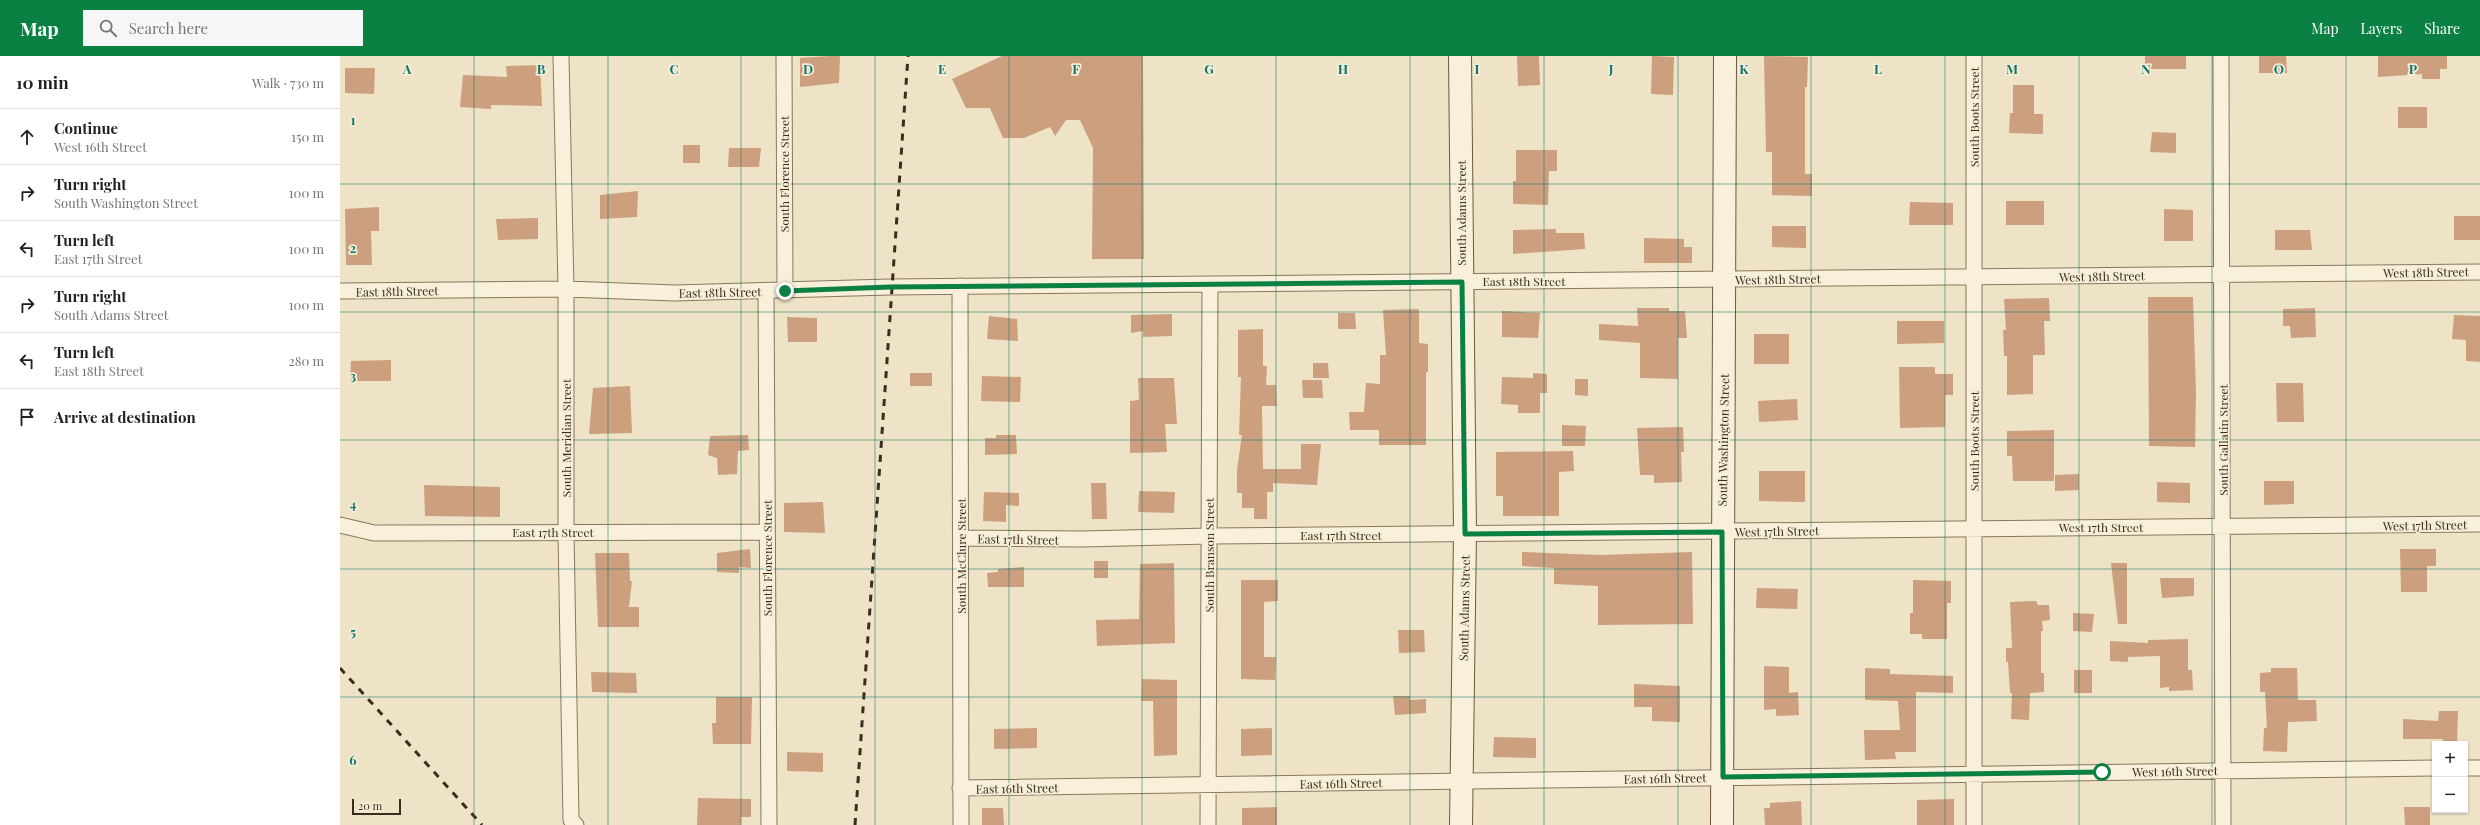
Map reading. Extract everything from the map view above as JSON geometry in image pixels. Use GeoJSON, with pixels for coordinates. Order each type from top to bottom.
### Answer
{"type":"FeatureCollection","features":[{"type":"Feature","properties":{"kind":"main road","name":"South Adams Street"},"geometry":{"type":"LineString","coordinates":[[1460,56],[1465,534],[1461,825]]}},
{"type":"Feature","properties":{"kind":"main road","name":"South Washington Street"},"geometry":{"type":"LineString","coordinates":[[1722,825],[1725,56]]}},
{"type":"Feature","properties":{"kind":"street","name":"South Meridian Street"},"geometry":{"type":"LineString","coordinates":[[561,56],[566,289],[566,532],[574,823]]}},
{"type":"Feature","properties":{"kind":"street","name":"South Florence Street"},"geometry":{"type":"LineString","coordinates":[[784,56],[785,291]]}},
{"type":"Feature","properties":{"kind":"street","name":"South Boots Street"},"geometry":{"type":"LineString","coordinates":[[1974,56],[1974,825]]}},
{"type":"Feature","properties":{"kind":"street","name":"South Gallatin Street"},"geometry":{"type":"LineString","coordinates":[[2221,56],[2224,527],[2223,825]]}},
{"type":"Feature","properties":{"kind":"street","name":"West 18th Street"},"geometry":{"type":"LineString","coordinates":[[1725,280],[2480,272]]}},
{"type":"Feature","properties":{"kind":"street","name":"East 18th Street"},"geometry":{"type":"LineString","coordinates":[[340,291],[566,289],[675,293],[766,292],[960,286],[1725,280]]}},
{"type":"Feature","properties":{"kind":"street","name":"South Branson Street"},"geometry":{"type":"LineString","coordinates":[[1208,825],[1210,284]]}},
{"type":"Feature","properties":{"kind":"street","name":"South McClure Street"},"geometry":{"type":"LineString","coordinates":[[960,286],[961,825]]}},
{"type":"Feature","properties":{"kind":"street","name":"South Florence Street"},"geometry":{"type":"LineString","coordinates":[[766,292],[769,825]]}},
{"type":"Feature","properties":{"kind":"street","name":"West 17th Street"},"geometry":{"type":"LineString","coordinates":[[1722,532],[1974,528],[2480,524]]}},
{"type":"Feature","properties":{"kind":"street","name":"East 17th Street"},"geometry":{"type":"LineString","coordinates":[[340,526],[374,533],[767,532]]}},
{"type":"Feature","properties":{"kind":"street","name":"East 17th Street"},"geometry":{"type":"LineString","coordinates":[[961,538],[1083,539],[1209,536],[1722,532]]}},
{"type":"Feature","properties":{"kind":"street","name":"West 16th Street"},"geometry":{"type":"LineString","coordinates":[[1723,777],[2432,768]]}},
{"type":"Feature","properties":{"kind":"street"},"geometry":{"type":"LineString","coordinates":[[2468,768],[2480,768]]}},
{"type":"Feature","properties":{"kind":"street","name":"East 16th Street"},"geometry":{"type":"LineString","coordinates":[[960,788],[1723,777]]}},
{"type":"Feature","properties":{"kind":"building"},"geometry":{"type":"Polygon","coordinates":[[[840,56],[839,83],[800,87],[800,58],[840,56]]]}},
{"type":"Feature","properties":{"kind":"building"},"geometry":{"type":"Polygon","coordinates":[[[1002,56],[1143,56],[1144,259],[1092,259],[1093,148],[1080,120],[1066,120],[1055,136],[1050,127],[1024,138],[1003,138],[990,108],[966,108],[952,79],[1002,56]]]}},
{"type":"Feature","properties":{"kind":"building"},"geometry":{"type":"Polygon","coordinates":[[[1517,56],[1539,56],[1540,85],[1518,86],[1517,56]]]}},
{"type":"Feature","properties":{"kind":"building"},"geometry":{"type":"Polygon","coordinates":[[[1652,56],[1674,57],[1673,95],[1651,94],[1652,56]]]}},
{"type":"Feature","properties":{"kind":"building"},"geometry":{"type":"Polygon","coordinates":[[[1764,56],[1808,57],[1807,87],[1805,87],[1805,174],[1812,174],[1812,196],[1772,195],[1772,152],[1766,152],[1764,56]]]}},
{"type":"Feature","properties":{"kind":"building"},"geometry":{"type":"Polygon","coordinates":[[[2145,56],[2186,56],[2186,69],[2145,69],[2145,56]]]}},
{"type":"Feature","properties":{"kind":"building"},"geometry":{"type":"Polygon","coordinates":[[[2259,56],[2286,56],[2287,73],[2259,73],[2259,56]]]}},
{"type":"Feature","properties":{"kind":"building"},"geometry":{"type":"Polygon","coordinates":[[[2378,56],[2447,56],[2447,69],[2440,69],[2440,79],[2422,79],[2422,74],[2378,77],[2378,56]]]}},
{"type":"Feature","properties":{"kind":"building"},"geometry":{"type":"Polygon","coordinates":[[[540,65],[542,106],[491,105],[491,109],[460,107],[463,75],[507,77],[506,66],[540,65]]]}},
{"type":"Feature","properties":{"kind":"building"},"geometry":{"type":"Polygon","coordinates":[[[345,68],[375,68],[374,94],[345,93],[345,68]]]}},
{"type":"Feature","properties":{"kind":"building"},"geometry":{"type":"Polygon","coordinates":[[[2013,85],[2034,85],[2034,114],[2043,114],[2043,134],[2009,133],[2010,113],[2013,113],[2013,85]]]}},
{"type":"Feature","properties":{"kind":"building"},"geometry":{"type":"Polygon","coordinates":[[[2398,107],[2427,107],[2427,128],[2398,128],[2398,107]]]}},
{"type":"Feature","properties":{"kind":"building"},"geometry":{"type":"Polygon","coordinates":[[[2152,132],[2176,133],[2176,153],[2150,152],[2152,132]]]}},
{"type":"Feature","properties":{"kind":"building"},"geometry":{"type":"Polygon","coordinates":[[[683,145],[700,145],[700,163],[683,163],[683,145]]]}},
{"type":"Feature","properties":{"kind":"building"},"geometry":{"type":"Polygon","coordinates":[[[729,148],[761,148],[759,167],[728,167],[729,148]]]}},
{"type":"Feature","properties":{"kind":"building"},"geometry":{"type":"Polygon","coordinates":[[[1516,150],[1557,150],[1557,171],[1549,171],[1548,205],[1513,204],[1513,181],[1516,181],[1516,150]]]}},
{"type":"Feature","properties":{"kind":"building"},"geometry":{"type":"Polygon","coordinates":[[[638,191],[637,217],[600,219],[600,195],[638,191]]]}},
{"type":"Feature","properties":{"kind":"building"},"geometry":{"type":"Polygon","coordinates":[[[2006,201],[2044,201],[2044,225],[2006,225],[2006,201]]]}},
{"type":"Feature","properties":{"kind":"building"},"geometry":{"type":"Polygon","coordinates":[[[1910,202],[1953,203],[1953,225],[1909,225],[1910,202]]]}},
{"type":"Feature","properties":{"kind":"building"},"geometry":{"type":"Polygon","coordinates":[[[379,207],[379,231],[371,231],[372,265],[346,265],[345,209],[379,207]]]}},
{"type":"Feature","properties":{"kind":"building"},"geometry":{"type":"Polygon","coordinates":[[[2164,209],[2193,210],[2193,241],[2164,241],[2164,209]]]}},
{"type":"Feature","properties":{"kind":"building"},"geometry":{"type":"Polygon","coordinates":[[[2454,216],[2480,216],[2480,240],[2454,240],[2454,216]]]}},
{"type":"Feature","properties":{"kind":"building"},"geometry":{"type":"Polygon","coordinates":[[[538,218],[538,239],[498,240],[496,219],[538,218]]]}},
{"type":"Feature","properties":{"kind":"building"},"geometry":{"type":"Polygon","coordinates":[[[1772,226],[1806,226],[1806,248],[1772,247],[1772,226]]]}},
{"type":"Feature","properties":{"kind":"building"},"geometry":{"type":"Polygon","coordinates":[[[1556,229],[1556,233],[1584,233],[1585,249],[1513,254],[1513,230],[1556,229]]]}},
{"type":"Feature","properties":{"kind":"building"},"geometry":{"type":"Polygon","coordinates":[[[2275,230],[2310,230],[2312,250],[2275,250],[2275,230]]]}},
{"type":"Feature","properties":{"kind":"building"},"geometry":{"type":"Polygon","coordinates":[[[1644,238],[1684,239],[1684,247],[1692,247],[1692,263],[1644,263],[1644,238]]]}},
{"type":"Feature","properties":{"kind":"building"},"geometry":{"type":"Polygon","coordinates":[[[2148,297],[2193,297],[2196,393],[2195,447],[2149,446],[2148,297]]]}},
{"type":"Feature","properties":{"kind":"building"},"geometry":{"type":"Polygon","coordinates":[[[2049,298],[2050,321],[2044,321],[2045,355],[2033,355],[2033,394],[2007,395],[2007,356],[2004,356],[2003,330],[2006,330],[2004,299],[2049,298]]]}},
{"type":"Feature","properties":{"kind":"building"},"geometry":{"type":"Polygon","coordinates":[[[1637,308],[1669,308],[1669,311],[1685,311],[1687,338],[1678,338],[1678,379],[1640,378],[1640,343],[1599,340],[1599,324],[1638,326],[1637,308]]]}},
{"type":"Feature","properties":{"kind":"building"},"geometry":{"type":"Polygon","coordinates":[[[2315,308],[2316,337],[2291,338],[2290,326],[2283,326],[2283,309],[2315,308]]]}},
{"type":"Feature","properties":{"kind":"building"},"geometry":{"type":"Polygon","coordinates":[[[1419,309],[1419,343],[1428,344],[1428,372],[1426,372],[1426,445],[1379,445],[1379,430],[1350,430],[1349,412],[1364,412],[1366,383],[1380,384],[1380,355],[1386,355],[1383,310],[1419,309]]]}},
{"type":"Feature","properties":{"kind":"building"},"geometry":{"type":"Polygon","coordinates":[[[1502,311],[1540,313],[1538,338],[1502,337],[1502,311]]]}},
{"type":"Feature","properties":{"kind":"building"},"geometry":{"type":"Polygon","coordinates":[[[1338,313],[1355,313],[1356,329],[1338,329],[1338,313]]]}},
{"type":"Feature","properties":{"kind":"building"},"geometry":{"type":"Polygon","coordinates":[[[1172,314],[1172,336],[1143,337],[1143,331],[1131,333],[1131,315],[1172,314]]]}},
{"type":"Feature","properties":{"kind":"building"},"geometry":{"type":"Polygon","coordinates":[[[2454,315],[2480,316],[2480,362],[2466,361],[2466,340],[2452,339],[2454,315]]]}},
{"type":"Feature","properties":{"kind":"building"},"geometry":{"type":"Polygon","coordinates":[[[989,316],[1017,319],[1018,341],[987,339],[989,316]]]}},
{"type":"Feature","properties":{"kind":"building"},"geometry":{"type":"Polygon","coordinates":[[[787,317],[817,318],[817,342],[788,342],[787,317]]]}},
{"type":"Feature","properties":{"kind":"building"},"geometry":{"type":"Polygon","coordinates":[[[1897,321],[1944,321],[1944,343],[1897,344],[1897,321]]]}},
{"type":"Feature","properties":{"kind":"building"},"geometry":{"type":"Polygon","coordinates":[[[1263,329],[1263,366],[1267,366],[1266,385],[1276,385],[1277,406],[1262,406],[1263,469],[1301,469],[1301,444],[1321,444],[1317,485],[1273,483],[1273,492],[1267,492],[1267,519],[1254,519],[1254,508],[1242,508],[1242,493],[1237,493],[1237,469],[1242,435],[1239,435],[1241,377],[1238,377],[1238,330],[1263,329]]]}},
{"type":"Feature","properties":{"kind":"building"},"geometry":{"type":"Polygon","coordinates":[[[1754,334],[1789,334],[1789,364],[1754,364],[1754,334]]]}},
{"type":"Feature","properties":{"kind":"building"},"geometry":{"type":"Polygon","coordinates":[[[391,360],[391,381],[350,381],[351,361],[391,360]]]}},
{"type":"Feature","properties":{"kind":"building"},"geometry":{"type":"Polygon","coordinates":[[[1313,363],[1328,363],[1329,378],[1313,378],[1313,363]]]}},
{"type":"Feature","properties":{"kind":"building"},"geometry":{"type":"Polygon","coordinates":[[[1899,367],[1935,367],[1935,374],[1953,374],[1953,395],[1945,395],[1945,427],[1900,428],[1899,367]]]}},
{"type":"Feature","properties":{"kind":"building"},"geometry":{"type":"Polygon","coordinates":[[[910,373],[932,373],[932,386],[910,386],[910,373]]]}},
{"type":"Feature","properties":{"kind":"building"},"geometry":{"type":"Polygon","coordinates":[[[1533,373],[1547,374],[1547,393],[1540,393],[1540,413],[1518,413],[1518,405],[1501,404],[1502,377],[1533,378],[1533,373]]]}},
{"type":"Feature","properties":{"kind":"building"},"geometry":{"type":"Polygon","coordinates":[[[982,376],[1021,377],[1020,402],[981,401],[982,376]]]}},
{"type":"Feature","properties":{"kind":"building"},"geometry":{"type":"Polygon","coordinates":[[[1138,378],[1174,378],[1177,424],[1165,424],[1167,452],[1130,453],[1130,401],[1139,400],[1138,378]]]}},
{"type":"Feature","properties":{"kind":"building"},"geometry":{"type":"Polygon","coordinates":[[[1575,379],[1588,379],[1588,396],[1575,395],[1575,379]]]}},
{"type":"Feature","properties":{"kind":"building"},"geometry":{"type":"Polygon","coordinates":[[[1302,380],[1322,380],[1323,398],[1303,398],[1302,380]]]}},
{"type":"Feature","properties":{"kind":"building"},"geometry":{"type":"Polygon","coordinates":[[[2276,383],[2303,383],[2304,422],[2277,422],[2276,383]]]}},
{"type":"Feature","properties":{"kind":"building"},"geometry":{"type":"Polygon","coordinates":[[[630,386],[632,433],[589,434],[593,388],[630,386]]]}},
{"type":"Feature","properties":{"kind":"building"},"geometry":{"type":"Polygon","coordinates":[[[1797,399],[1798,420],[1759,422],[1758,401],[1797,399]]]}},
{"type":"Feature","properties":{"kind":"building"},"geometry":{"type":"Polygon","coordinates":[[[1562,425],[1586,426],[1585,446],[1562,446],[1562,425]]]}},
{"type":"Feature","properties":{"kind":"building"},"geometry":{"type":"Polygon","coordinates":[[[1683,427],[1684,452],[1681,452],[1682,482],[1654,483],[1654,475],[1640,475],[1637,428],[1683,427]]]}},
{"type":"Feature","properties":{"kind":"building"},"geometry":{"type":"Polygon","coordinates":[[[2054,430],[2054,481],[2013,481],[2012,456],[2007,456],[2007,431],[2054,430]]]}},
{"type":"Feature","properties":{"kind":"building"},"geometry":{"type":"Polygon","coordinates":[[[748,435],[749,450],[738,451],[737,474],[718,475],[717,458],[708,455],[710,436],[748,435]]]}},
{"type":"Feature","properties":{"kind":"building"},"geometry":{"type":"Polygon","coordinates":[[[996,435],[1016,435],[1017,454],[985,455],[985,438],[996,438],[996,435]]]}},
{"type":"Feature","properties":{"kind":"building"},"geometry":{"type":"Polygon","coordinates":[[[1573,451],[1574,471],[1559,472],[1559,516],[1503,516],[1503,496],[1496,496],[1496,452],[1573,451]]]}},
{"type":"Feature","properties":{"kind":"building"},"geometry":{"type":"Polygon","coordinates":[[[1759,471],[1805,471],[1805,502],[1759,501],[1759,471]]]}},
{"type":"Feature","properties":{"kind":"building"},"geometry":{"type":"Polygon","coordinates":[[[2079,474],[2079,490],[2055,491],[2055,475],[2079,474]]]}},
{"type":"Feature","properties":{"kind":"building"},"geometry":{"type":"Polygon","coordinates":[[[2264,481],[2294,481],[2294,504],[2264,505],[2264,481]]]}},
{"type":"Feature","properties":{"kind":"building"},"geometry":{"type":"Polygon","coordinates":[[[2157,482],[2190,483],[2190,503],[2157,502],[2157,482]]]}},
{"type":"Feature","properties":{"kind":"building"},"geometry":{"type":"Polygon","coordinates":[[[1091,483],[1106,483],[1107,519],[1092,519],[1091,483]]]}},
{"type":"Feature","properties":{"kind":"building"},"geometry":{"type":"Polygon","coordinates":[[[424,485],[500,487],[500,517],[425,516],[424,485]]]}},
{"type":"Feature","properties":{"kind":"building"},"geometry":{"type":"Polygon","coordinates":[[[1139,491],[1175,492],[1174,513],[1138,512],[1139,491]]]}},
{"type":"Feature","properties":{"kind":"building"},"geometry":{"type":"Polygon","coordinates":[[[984,492],[1019,493],[1019,506],[1006,505],[1006,522],[983,521],[984,492]]]}},
{"type":"Feature","properties":{"kind":"building"},"geometry":{"type":"Polygon","coordinates":[[[823,502],[825,533],[784,532],[784,503],[823,502]]]}},
{"type":"Feature","properties":{"kind":"building"},"geometry":{"type":"Polygon","coordinates":[[[750,549],[751,568],[739,567],[739,573],[717,572],[717,553],[750,549]]]}},
{"type":"Feature","properties":{"kind":"building"},"geometry":{"type":"Polygon","coordinates":[[[2400,549],[2436,549],[2436,566],[2427,566],[2427,592],[2401,592],[2400,549]]]}},
{"type":"Feature","properties":{"kind":"building"},"geometry":{"type":"Polygon","coordinates":[[[1522,552],[1600,555],[1692,552],[1693,624],[1598,625],[1598,586],[1554,584],[1554,568],[1522,566],[1522,552]]]}},
{"type":"Feature","properties":{"kind":"building"},"geometry":{"type":"Polygon","coordinates":[[[595,553],[629,553],[630,581],[632,581],[629,607],[639,607],[639,627],[598,627],[595,553]]]}},
{"type":"Feature","properties":{"kind":"building"},"geometry":{"type":"Polygon","coordinates":[[[1094,561],[1108,561],[1108,578],[1094,578],[1094,561]]]}},
{"type":"Feature","properties":{"kind":"building"},"geometry":{"type":"Polygon","coordinates":[[[1174,563],[1175,643],[1097,646],[1096,620],[1139,619],[1140,564],[1174,563]]]}},
{"type":"Feature","properties":{"kind":"building"},"geometry":{"type":"Polygon","coordinates":[[[2111,563],[2127,563],[2127,624],[2118,624],[2111,563]]]}},
{"type":"Feature","properties":{"kind":"building"},"geometry":{"type":"Polygon","coordinates":[[[1024,567],[1024,587],[988,587],[987,573],[998,572],[998,569],[1024,567]]]}},
{"type":"Feature","properties":{"kind":"building"},"geometry":{"type":"Polygon","coordinates":[[[2160,578],[2194,578],[2194,596],[2162,598],[2160,578]]]}},
{"type":"Feature","properties":{"kind":"building"},"geometry":{"type":"Polygon","coordinates":[[[1241,580],[1278,580],[1278,601],[1264,602],[1264,657],[1276,657],[1275,680],[1241,679],[1241,580]]]}},
{"type":"Feature","properties":{"kind":"building"},"geometry":{"type":"Polygon","coordinates":[[[1913,580],[1951,581],[1951,603],[1947,603],[1947,639],[1922,639],[1922,634],[1910,634],[1910,613],[1913,613],[1913,580]]]}},
{"type":"Feature","properties":{"kind":"building"},"geometry":{"type":"Polygon","coordinates":[[[1757,588],[1798,589],[1797,609],[1756,608],[1757,588]]]}},
{"type":"Feature","properties":{"kind":"building"},"geometry":{"type":"Polygon","coordinates":[[[2036,601],[2038,605],[2049,605],[2050,620],[2042,621],[2043,631],[2041,631],[2041,673],[2044,673],[2044,692],[2030,693],[2029,720],[2011,719],[2012,693],[2010,693],[2008,662],[2006,662],[2006,648],[2012,648],[2010,602],[2036,601]]]}},
{"type":"Feature","properties":{"kind":"building"},"geometry":{"type":"Polygon","coordinates":[[[2073,613],[2094,614],[2092,632],[2073,631],[2073,613]]]}},
{"type":"Feature","properties":{"kind":"building"},"geometry":{"type":"Polygon","coordinates":[[[1398,630],[1424,630],[1425,652],[1399,653],[1398,630]]]}},
{"type":"Feature","properties":{"kind":"building"},"geometry":{"type":"Polygon","coordinates":[[[2188,639],[2188,670],[2192,670],[2193,690],[2169,691],[2169,687],[2160,688],[2160,656],[2128,657],[2128,662],[2110,661],[2110,641],[2148,643],[2148,640],[2188,639]]]}},
{"type":"Feature","properties":{"kind":"building"},"geometry":{"type":"Polygon","coordinates":[[[1764,666],[1789,667],[1789,693],[1798,692],[1799,715],[1776,716],[1776,709],[1764,710],[1764,666]]]}},
{"type":"Feature","properties":{"kind":"building"},"geometry":{"type":"Polygon","coordinates":[[[1865,668],[1890,669],[1890,674],[1953,676],[1953,693],[1916,692],[1916,752],[1895,752],[1896,759],[1865,760],[1864,730],[1900,730],[1898,701],[1865,700],[1865,668]]]}},
{"type":"Feature","properties":{"kind":"building"},"geometry":{"type":"Polygon","coordinates":[[[2271,668],[2297,668],[2298,700],[2316,700],[2317,721],[2288,722],[2287,752],[2263,751],[2264,728],[2267,728],[2265,692],[2260,692],[2260,673],[2271,672],[2271,668]]]}},
{"type":"Feature","properties":{"kind":"building"},"geometry":{"type":"Polygon","coordinates":[[[2074,670],[2092,670],[2092,693],[2074,693],[2074,670]]]}},
{"type":"Feature","properties":{"kind":"building"},"geometry":{"type":"Polygon","coordinates":[[[591,672],[636,673],[637,693],[592,692],[591,672]]]}},
{"type":"Feature","properties":{"kind":"building"},"geometry":{"type":"Polygon","coordinates":[[[1142,679],[1177,680],[1177,755],[1154,756],[1153,701],[1141,701],[1142,679]]]}},
{"type":"Feature","properties":{"kind":"building"},"geometry":{"type":"Polygon","coordinates":[[[1634,684],[1680,686],[1680,722],[1652,721],[1652,707],[1634,707],[1634,684]]]}},
{"type":"Feature","properties":{"kind":"building"},"geometry":{"type":"Polygon","coordinates":[[[1393,696],[1410,696],[1410,700],[1426,699],[1426,713],[1395,715],[1393,696]]]}},
{"type":"Feature","properties":{"kind":"building"},"geometry":{"type":"Polygon","coordinates":[[[716,697],[752,697],[751,744],[713,744],[712,723],[716,723],[716,697]]]}},
{"type":"Feature","properties":{"kind":"building"},"geometry":{"type":"Polygon","coordinates":[[[2439,711],[2458,711],[2457,741],[2443,741],[2443,739],[2403,739],[2403,719],[2438,721],[2439,711]]]}},
{"type":"Feature","properties":{"kind":"building"},"geometry":{"type":"Polygon","coordinates":[[[1037,728],[1037,748],[994,749],[994,729],[1037,728]]]}},
{"type":"Feature","properties":{"kind":"building"},"geometry":{"type":"Polygon","coordinates":[[[1272,728],[1272,755],[1241,756],[1241,729],[1272,728]]]}},
{"type":"Feature","properties":{"kind":"building"},"geometry":{"type":"Polygon","coordinates":[[[1494,737],[1536,738],[1536,758],[1493,757],[1494,737]]]}},
{"type":"Feature","properties":{"kind":"building"},"geometry":{"type":"Polygon","coordinates":[[[787,752],[823,753],[823,772],[787,771],[787,752]]]}},
{"type":"Feature","properties":{"kind":"building"},"geometry":{"type":"Polygon","coordinates":[[[698,798],[751,799],[751,817],[741,817],[741,825],[697,825],[698,798]]]}},
{"type":"Feature","properties":{"kind":"building"},"geometry":{"type":"Polygon","coordinates":[[[1954,799],[1954,825],[1917,825],[1917,800],[1954,799]]]}},
{"type":"Feature","properties":{"kind":"building"},"geometry":{"type":"Polygon","coordinates":[[[1801,801],[1802,825],[1765,825],[1764,808],[1770,808],[1770,803],[1801,801]]]}},
{"type":"Feature","properties":{"kind":"building"},"geometry":{"type":"Polygon","coordinates":[[[1277,807],[1277,825],[1242,825],[1242,808],[1277,807]]]}},
{"type":"Feature","properties":{"kind":"building"},"geometry":{"type":"Polygon","coordinates":[[[2404,807],[2430,807],[2430,825],[2405,825],[2404,807]]]}},
{"type":"Feature","properties":{"kind":"building"},"geometry":{"type":"Polygon","coordinates":[[[982,808],[1003,808],[1004,825],[982,825],[982,808]]]}},
{"type":"Feature","properties":{"kind":"railway"},"geometry":{"type":"LineString","coordinates":[[855,825],[908,56]]}},
{"type":"Feature","properties":{"kind":"railway"},"geometry":{"type":"LineString","coordinates":[[340,668],[482,825]]}},
{"type":"Feature","properties":{"kind":"route"},"geometry":{"type":"LineString","coordinates":[[785,291],[890,287],[1462,282],[1465,534],[1722,532],[1723,777],[2102,772]]}}]}
